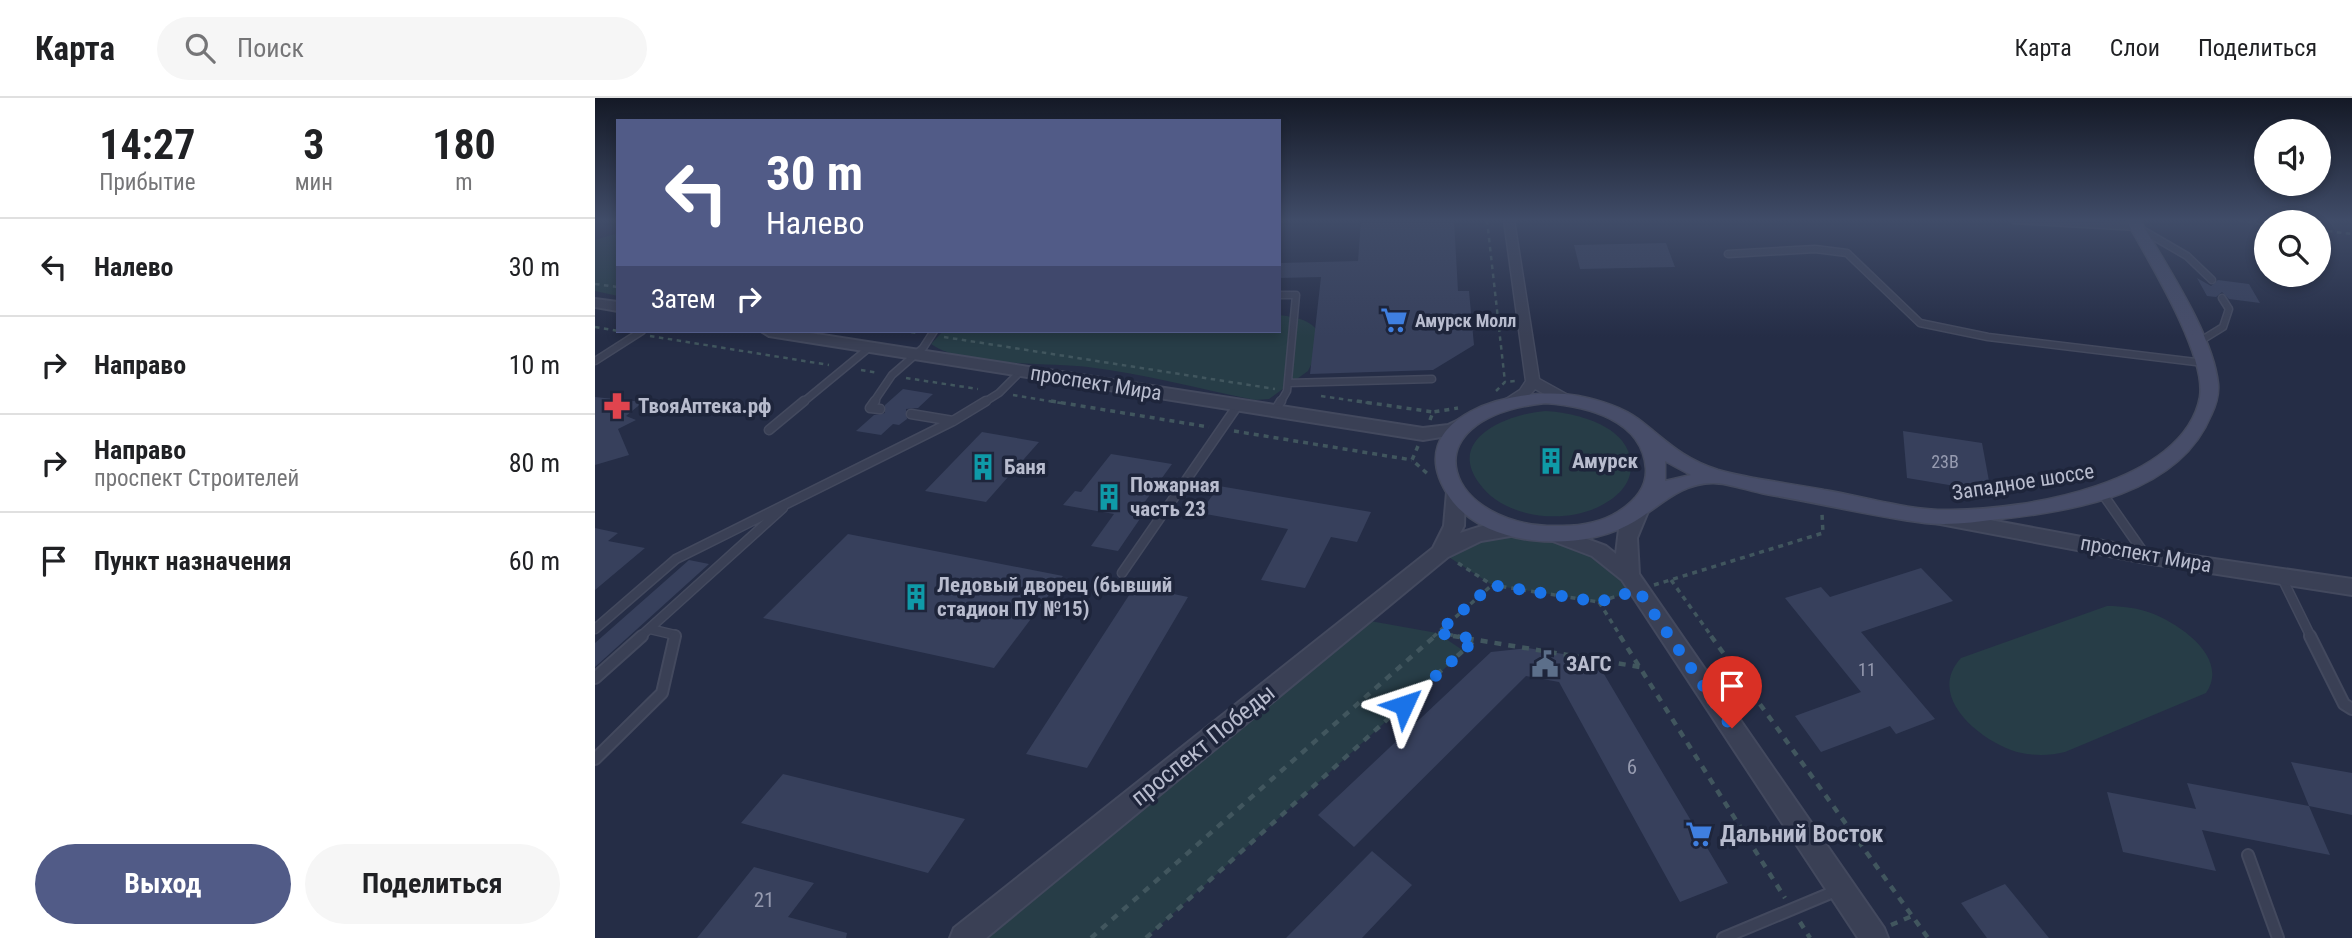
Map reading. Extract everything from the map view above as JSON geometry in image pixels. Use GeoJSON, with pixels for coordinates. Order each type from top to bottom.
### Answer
{"type":"FeatureCollection","features":[{"type":"Feature","properties":{"kind":"main road","name":"Западное шоссе"},"geometry":{"type":"LineString","coordinates":[[1710,477],[1941,518],[2009,512],[2102,493],[2146,475],[2192,438],[2210,397],[2204,363],[2197,344],[2153,259]]}},
{"type":"Feature","properties":{"kind":"main road"},"geometry":{"type":"LineString","coordinates":[[1563,398],[1598,405],[1627,421],[1672,458],[1710,477],[1671,486],[1630,514],[1597,530],[1557,535],[1515,529],[1480,514],[1456,492],[1449,480],[1446,454],[1450,442],[1467,421],[1494,405],[1510,401],[1563,398]]}},
{"type":"Feature","properties":{"kind":"main road"},"geometry":{"type":"LineString","coordinates":[[1639,431],[1654,454],[1657,467],[1651,492],[1643,504]]}},
{"type":"Feature","properties":{"kind":"street"},"geometry":{"type":"LineString","coordinates":[[1510,401],[1525,393],[1533,381],[1515,259]]}},
{"type":"Feature","properties":{"kind":"street"},"geometry":{"type":"LineString","coordinates":[[595,303],[616,307]]}},
{"type":"Feature","properties":{"kind":"street","name":"проспект Мира"},"geometry":{"type":"LineString","coordinates":[[782,333],[1423,434]]}},
{"type":"Feature","properties":{"kind":"street"},"geometry":{"type":"LineString","coordinates":[[1533,381],[1563,398]]}},
{"type":"Feature","properties":{"kind":"street"},"geometry":{"type":"LineString","coordinates":[[1423,434],[1453,430],[1467,421]]}},
{"type":"Feature","properties":{"kind":"street"},"geometry":{"type":"LineString","coordinates":[[1423,434],[1441,443],[1446,454]]}},
{"type":"Feature","properties":{"kind":"street"},"geometry":{"type":"LineString","coordinates":[[1441,552],[1454,526],[1456,492]]}},
{"type":"Feature","properties":{"kind":"street"},"geometry":{"type":"LineString","coordinates":[[1633,582],[1626,539],[1628,528],[1643,504]]}},
{"type":"Feature","properties":{"kind":"street","name":"проспект Мира"},"geometry":{"type":"LineString","coordinates":[[1941,518],[2146,556],[2352,587]]}},
{"type":"Feature","properties":{"kind":"street","name":"проспект Победы"},"geometry":{"type":"LineString","coordinates":[[964,938],[1441,552],[1478,533],[1515,529]]}},
{"type":"Feature","properties":{"kind":"street"},"geometry":{"type":"LineString","coordinates":[[1557,535],[1599,551],[1633,582],[1874,938]]}},
{"type":"Feature","properties":{"kind":"lane"},"geometry":{"type":"LineString","coordinates":[[1853,259],[1920,323],[1988,337],[2204,363]]}},
{"type":"Feature","properties":{"kind":"lane"},"geometry":{"type":"LineString","coordinates":[[2190,259],[2212,280]]}},
{"type":"Feature","properties":{"kind":"lane"},"geometry":{"type":"LineString","coordinates":[[1275,411],[1287,387],[1296,295],[1281,295]]}},
{"type":"Feature","properties":{"kind":"lane"},"geometry":{"type":"LineString","coordinates":[[2197,344],[2223,327],[2228,309],[2222,298]]}},
{"type":"Feature","properties":{"kind":"lane"},"geometry":{"type":"LineString","coordinates":[[595,361],[639,333]]}},
{"type":"Feature","properties":{"kind":"lane"},"geometry":{"type":"LineString","coordinates":[[880,409],[870,408],[891,375],[916,354],[933,333]]}},
{"type":"Feature","properties":{"kind":"lane"},"geometry":{"type":"LineString","coordinates":[[769,430],[870,347]]}},
{"type":"Feature","properties":{"kind":"lane"},"geometry":{"type":"LineString","coordinates":[[595,629],[676,559],[953,421],[999,393],[1021,371]]}},
{"type":"Feature","properties":{"kind":"lane"},"geometry":{"type":"LineString","coordinates":[[1287,387],[1432,379]]}},
{"type":"Feature","properties":{"kind":"lane"},"geometry":{"type":"LineString","coordinates":[[1122,573],[1238,405]]}},
{"type":"Feature","properties":{"kind":"lane"},"geometry":{"type":"LineString","coordinates":[[911,414],[953,421]]}},
{"type":"Feature","properties":{"kind":"lane"},"geometry":{"type":"LineString","coordinates":[[2102,493],[2146,556]]}},
{"type":"Feature","properties":{"kind":"lane"},"geometry":{"type":"LineString","coordinates":[[595,678],[791,502]]}},
{"type":"Feature","properties":{"kind":"lane"},"geometry":{"type":"LineString","coordinates":[[2281,576],[2344,704],[2352,709]]}},
{"type":"Feature","properties":{"kind":"lane"},"geometry":{"type":"LineString","coordinates":[[595,759],[662,693],[675,635],[650,629]]}},
{"type":"Feature","properties":{"kind":"lane"},"geometry":{"type":"LineString","coordinates":[[2248,855],[2278,938]]}},
{"type":"Feature","properties":{"kind":"lane"},"geometry":{"type":"LineString","coordinates":[[1723,938],[1841,889]]}},
{"type":"Feature","properties":{"kind":"path"},"geometry":{"type":"LineString","coordinates":[[1491,259],[1505,382]]}},
{"type":"Feature","properties":{"kind":"path"},"geometry":{"type":"LineString","coordinates":[[595,284],[616,287]]}},
{"type":"Feature","properties":{"kind":"path"},"geometry":{"type":"LineString","coordinates":[[933,333],[1433,412]]}},
{"type":"Feature","properties":{"kind":"path"},"geometry":{"type":"LineString","coordinates":[[1823,533],[1671,580],[1928,938]]}},
{"type":"Feature","properties":{"kind":"path"},"geometry":{"type":"LineString","coordinates":[[1475,574],[1492,585],[1599,602],[1633,582]]}},
{"type":"Feature","properties":{"kind":"path"},"geometry":{"type":"LineString","coordinates":[[1091,938],[1492,585]]}},
{"type":"Feature","properties":{"kind":"path"},"geometry":{"type":"LineString","coordinates":[[1599,602],[1810,938]]}},
{"type":"Feature","properties":{"kind":"path"},"geometry":{"type":"LineString","coordinates":[[1437,633],[1640,667]]}},
{"type":"Feature","properties":{"kind":"path"},"geometry":{"type":"LineString","coordinates":[[1146,938],[1476,639]]}},
{"type":"Feature","properties":{"kind":"shaded area"},"geometry":{"type":"Polygon","coordinates":[[[595,259],[616,259],[616,296],[595,291],[595,259]]]}},
{"type":"Feature","properties":{"kind":"shaded area"},"geometry":{"type":"Polygon","coordinates":[[[1281,315],[1311,324],[1323,341],[1308,371],[1269,399],[1255,400],[1109,370],[963,357],[931,344],[941,333],[1281,333],[1281,315]]]}},
{"type":"Feature","properties":{"kind":"shaded area"},"geometry":{"type":"Polygon","coordinates":[[[1546,411],[1588,419],[1602,425],[1623,442],[1630,455],[1630,475],[1625,486],[1613,498],[1602,505],[1571,515],[1536,515],[1504,504],[1490,495],[1479,483],[1471,467],[1470,453],[1476,441],[1487,430],[1501,423],[1546,411]]]}},
{"type":"Feature","properties":{"kind":"shaded area"},"geometry":{"type":"Polygon","coordinates":[[[1478,533],[1572,539],[1638,590],[1599,602],[1492,585],[1441,552],[1478,533]]]}},
{"type":"Feature","properties":{"kind":"shaded area"},"geometry":{"type":"Polygon","coordinates":[[[2107,606],[2151,613],[2187,634],[2207,655],[2212,667],[2212,680],[2206,693],[2065,752],[2047,755],[2017,752],[2003,746],[1974,728],[1962,716],[1953,702],[1949,688],[1952,673],[1961,658],[2107,606]]]}},
{"type":"Feature","properties":{"kind":"shaded area"},"geometry":{"type":"Polygon","coordinates":[[[1359,619],[1437,633],[1464,651],[1146,938],[964,938],[1359,619]]]}},
{"type":"Feature","properties":{"kind":"building","name":"Амурск Молл"},"geometry":{"type":"Polygon","coordinates":[[[1456,259],[1458,291],[1469,291],[1474,345],[1433,370],[1310,374],[1321,277],[1281,278],[1281,263],[1456,259]]]}},
{"type":"Feature","properties":{"kind":"building"},"geometry":{"type":"Polygon","coordinates":[[[1578,259],[1672,259],[1675,267],[1580,269],[1578,259]]]}},
{"type":"Feature","properties":{"kind":"building"},"geometry":{"type":"Polygon","coordinates":[[[2197,278],[2211,286],[2218,280],[2249,284],[2260,303],[2229,299],[2222,292],[2216,297],[2207,296],[2197,278]]]}},
{"type":"Feature","properties":{"kind":"building"},"geometry":{"type":"Polygon","coordinates":[[[903,389],[933,394],[918,408],[906,409],[907,419],[899,425],[893,424],[881,435],[856,431],[874,415],[885,413],[885,405],[903,389]]]}},
{"type":"Feature","properties":{"kind":"building"},"geometry":{"type":"Polygon","coordinates":[[[595,397],[643,402],[626,416],[636,420],[618,429],[629,455],[595,465],[595,397]]]}},
{"type":"Feature","properties":{"kind":"building"},"geometry":{"type":"Polygon","coordinates":[[[1903,431],[1982,443],[1991,492],[1907,478],[1903,431]]]}},
{"type":"Feature","properties":{"kind":"building","name":"Баня"},"geometry":{"type":"Polygon","coordinates":[[[982,432],[1039,442],[986,502],[925,491],[982,432]]]}},
{"type":"Feature","properties":{"kind":"building","name":"Пожарная часть 23"},"geometry":{"type":"Polygon","coordinates":[[[1111,454],[1172,464],[1144,503],[1150,504],[1118,551],[1091,546],[1114,514],[1063,505],[1075,491],[1081,492],[1111,454]]]}},
{"type":"Feature","properties":{"kind":"building"},"geometry":{"type":"Polygon","coordinates":[[[1219,486],[1371,512],[1357,542],[1331,537],[1305,588],[1261,580],[1288,529],[1200,513],[1219,486]]]}},
{"type":"Feature","properties":{"kind":"building"},"geometry":{"type":"Polygon","coordinates":[[[595,528],[618,533],[608,541],[645,548],[595,590],[595,528]]]}},
{"type":"Feature","properties":{"kind":"building","name":"Ледовый дворец (бывший cтадион ПУ №15)"},"geometry":{"type":"Polygon","coordinates":[[[848,534],[1063,576],[994,668],[763,618],[848,534]]]}},
{"type":"Feature","properties":{"kind":"building"},"geometry":{"type":"Polygon","coordinates":[[[689,560],[709,564],[595,667],[595,643],[689,560]]]}},
{"type":"Feature","properties":{"kind":"building"},"geometry":{"type":"Polygon","coordinates":[[[1921,568],[1953,601],[1861,632],[1935,719],[1896,734],[1890,726],[1821,752],[1795,716],[1861,692],[1785,598],[1821,587],[1830,597],[1921,568]]]}},
{"type":"Feature","properties":{"kind":"building"},"geometry":{"type":"Polygon","coordinates":[[[1135,586],[1188,597],[1087,768],[1026,754],[1135,586]]]}},
{"type":"Feature","properties":{"kind":"building"},"geometry":{"type":"Polygon","coordinates":[[[1528,648],[1569,655],[1601,669],[1728,883],[1680,902],[1559,682],[1526,676],[1354,847],[1318,815],[1491,652],[1528,648]]]}},
{"type":"Feature","properties":{"kind":"building"},"geometry":{"type":"Polygon","coordinates":[[[2291,762],[2352,773],[2352,815],[2309,806],[2291,762]]]}},
{"type":"Feature","properties":{"kind":"building"},"geometry":{"type":"Polygon","coordinates":[[[783,774],[965,819],[928,873],[741,823],[783,774]]]}},
{"type":"Feature","properties":{"kind":"building"},"geometry":{"type":"Polygon","coordinates":[[[2187,783],[2309,806],[2330,855],[2202,830],[2216,871],[2123,852],[2107,792],[2196,809],[2187,783]]]}},
{"type":"Feature","properties":{"kind":"building"},"geometry":{"type":"Polygon","coordinates":[[[1372,851],[1412,885],[1362,938],[1286,938],[1372,851]]]}},
{"type":"Feature","properties":{"kind":"building"},"geometry":{"type":"Polygon","coordinates":[[[754,867],[814,883],[788,917],[847,933],[846,938],[697,938],[754,867]]]}},
{"type":"Feature","properties":{"kind":"building"},"geometry":{"type":"Polygon","coordinates":[[[2005,884],[2049,938],[1987,938],[1961,903],[2005,884]]]}},
{"type":"Feature","properties":{"kind":"place","name":"Амурск Молл"},"geometry":{"type":"Point","coordinates":[1394,320]}},
{"type":"Feature","properties":{"kind":"place","name":"ТвояАптека.рф"},"geometry":{"type":"Point","coordinates":[617,406]}},
{"type":"Feature","properties":{"kind":"place","name":"Амурск"},"geometry":{"type":"Point","coordinates":[1551,461]}},
{"type":"Feature","properties":{"kind":"place","name":"Баня"},"geometry":{"type":"Point","coordinates":[983,467]}},
{"type":"Feature","properties":{"kind":"place","name":"Пожарная часть 23"},"geometry":{"type":"Point","coordinates":[1109,497]}},
{"type":"Feature","properties":{"kind":"place","name":"Ледовый дворец (бывший cтадион ПУ №15)"},"geometry":{"type":"Point","coordinates":[916,597]}},
{"type":"Feature","properties":{"kind":"place","name":"ЗАГС"},"geometry":{"type":"Point","coordinates":[1545,664]}},
{"type":"Feature","properties":{"kind":"place","name":"Дальний Восток"},"geometry":{"type":"Point","coordinates":[1699,834]}},
{"type":"Feature","properties":{"kind":"route"},"geometry":{"type":"LineString","coordinates":[[1404,705],[1476,639],[1437,633],[1492,585],[1599,602],[1638,590],[1732,728]]}}]}
